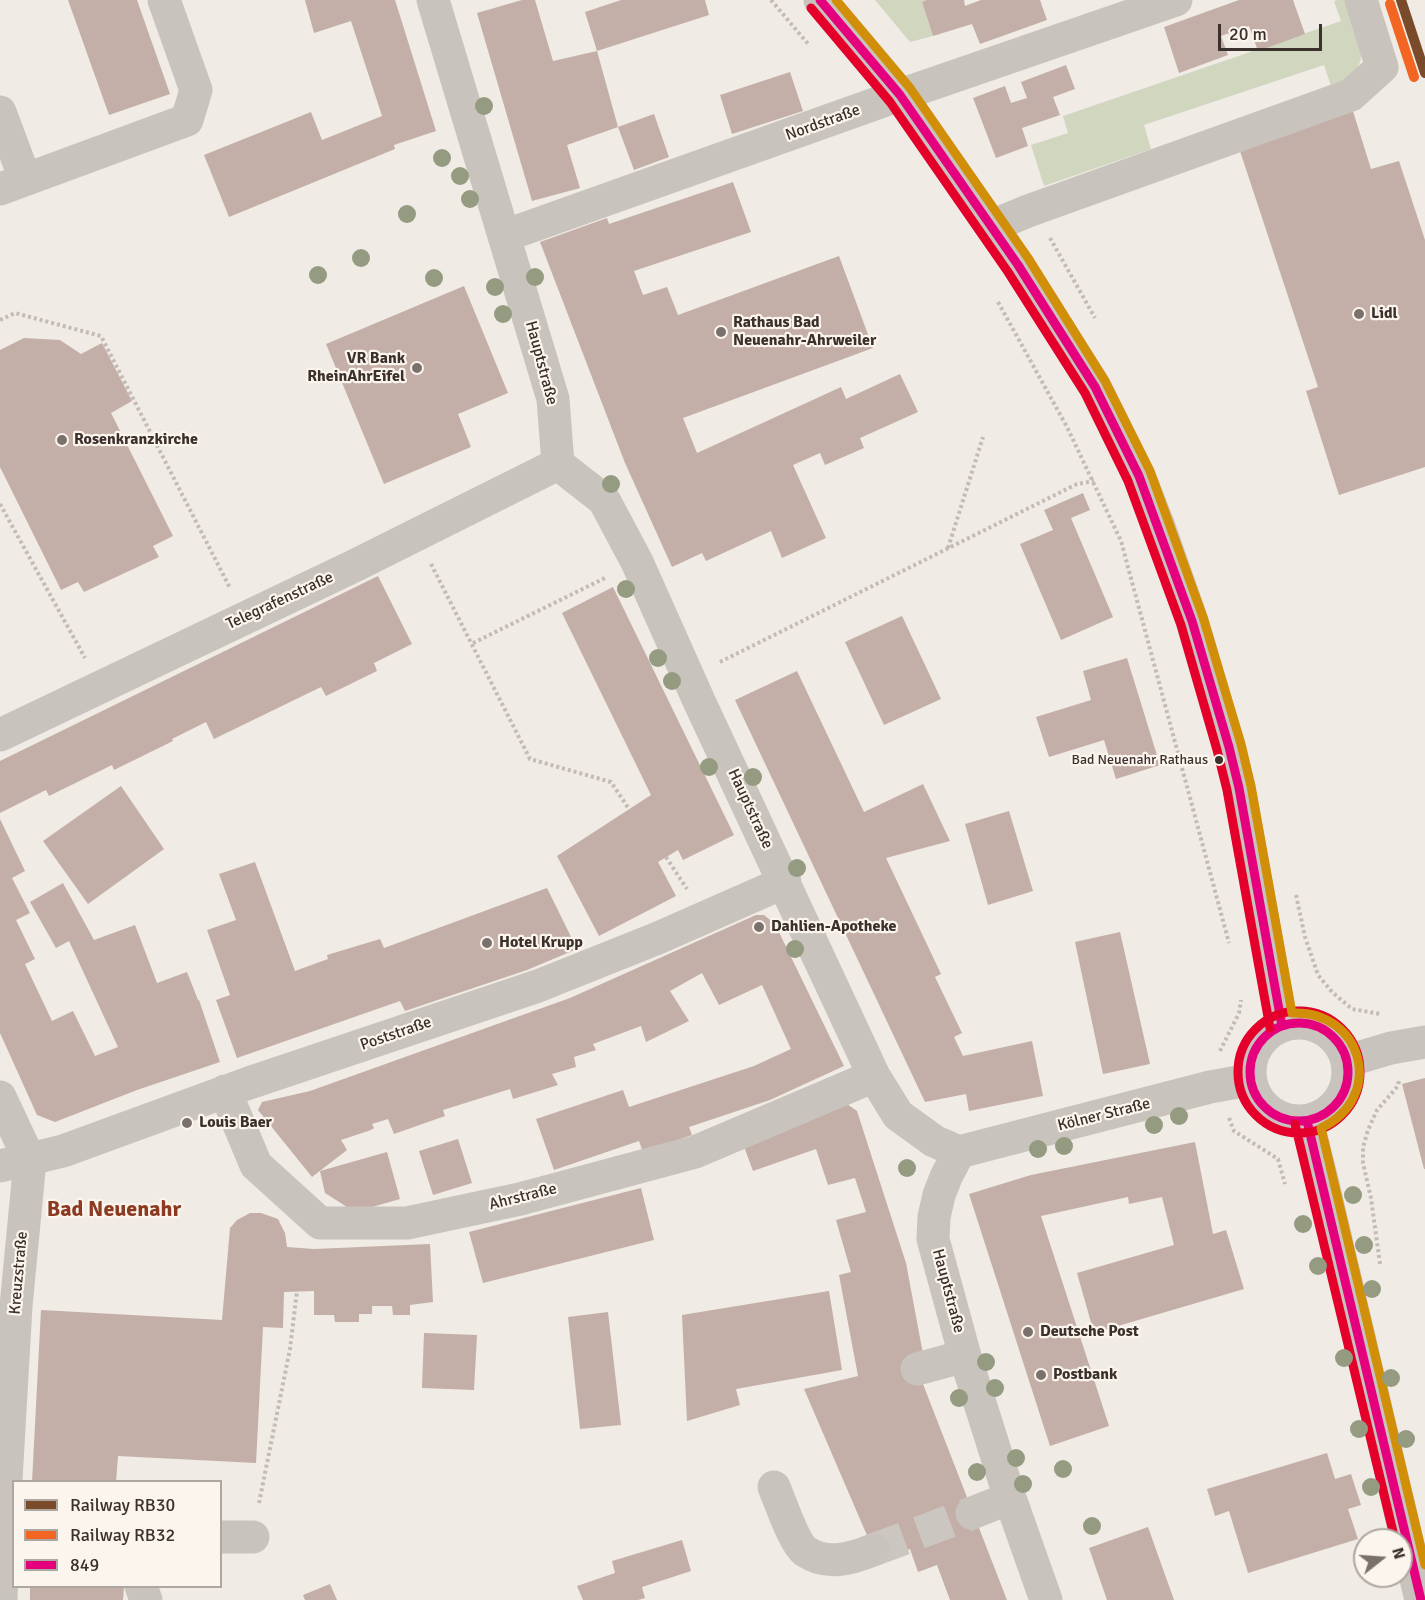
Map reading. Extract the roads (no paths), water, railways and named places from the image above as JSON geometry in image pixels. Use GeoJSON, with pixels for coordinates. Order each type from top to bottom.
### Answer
{"type":"FeatureCollection","features":[{"type":"Feature","properties":{"kind":"street"},"geometry":{"type":"LineString","coordinates":[[0,112],[13,184],[187,120],[196,90],[164,0]]}},
{"type":"Feature","properties":{"kind":"street","name":"Hauptstraße"},"geometry":{"type":"LineString","coordinates":[[433,0],[554,399],[558,464],[604,500],[637,562],[688,677],[874,1076],[898,1114],[934,1141],[959,1152],[939,1195],[934,1217],[933,1239],[965,1356],[1010,1498],[1046,1600]]}},
{"type":"Feature","properties":{"kind":"street"},"geometry":{"type":"LineString","coordinates":[[820,0],[900,95],[992,226],[1095,387],[1139,476],[1192,621],[1234,768],[1282,1026]]}},
{"type":"Feature","properties":{"kind":"street","name":"Nordstraße"},"geometry":{"type":"LineString","coordinates":[[504,236],[900,95],[1176,0]]}},
{"type":"Feature","properties":{"kind":"street"},"geometry":{"type":"LineString","coordinates":[[992,226],[1351,95],[1382,67],[1361,0]]}},
{"type":"Feature","properties":{"kind":"street","name":"Telegrafenstraße"},"geometry":{"type":"LineString","coordinates":[[0,735],[416,535],[558,464]]}},
{"type":"Feature","properties":{"kind":"street","name":"Poststraße"},"geometry":{"type":"LineString","coordinates":[[15,1163],[63,1151],[225,1091],[538,986],[658,938],[785,882]]}},
{"type":"Feature","properties":{"kind":"street"},"geometry":{"type":"LineString","coordinates":[[1302,1023],[1322,1029],[1342,1048],[1347,1061],[1348,1078],[1344,1094],[1334,1108],[1320,1118],[1307,1121],[1293,1122],[1273,1115],[1257,1100],[1249,1080],[1249,1067],[1260,1041],[1270,1032],[1282,1026],[1302,1023]]}},
{"type":"Feature","properties":{"kind":"street"},"geometry":{"type":"LineString","coordinates":[[1347,1061],[1391,1048],[1425,1042]]}},
{"type":"Feature","properties":{"kind":"street","name":"Ahrstraße"},"geometry":{"type":"LineString","coordinates":[[225,1091],[256,1165],[320,1223],[407,1223],[519,1199],[695,1152],[874,1076]]}},
{"type":"Feature","properties":{"kind":"street","name":"Kölner Straße"},"geometry":{"type":"LineString","coordinates":[[959,1152],[1216,1086],[1249,1080]]}},
{"type":"Feature","properties":{"kind":"street"},"geometry":{"type":"LineString","coordinates":[[0,1097],[15,1163]]}},
{"type":"Feature","properties":{"kind":"street"},"geometry":{"type":"LineString","coordinates":[[1307,1121],[1421,1600]]}},
{"type":"Feature","properties":{"kind":"street","name":"Kreuzstraße"},"geometry":{"type":"LineString","coordinates":[[2,1600],[9,1515],[16,1306],[15,1163]]}},
{"type":"Feature","properties":{"kind":"street"},"geometry":{"type":"LineString","coordinates":[[917,1369],[965,1356]]}},
{"type":"Feature","properties":{"kind":"street"},"geometry":{"type":"LineString","coordinates":[[774,1487],[789,1525],[803,1550],[823,1559],[850,1559],[873,1550]]}},
{"type":"Feature","properties":{"kind":"street"},"geometry":{"type":"LineString","coordinates":[[972,1513],[1010,1498]]}},
{"type":"Feature","properties":{"kind":"street"},"geometry":{"type":"LineString","coordinates":[[222,1537],[253,1537]]}},
{"type":"Feature","properties":{"kind":"tunnel"},"geometry":{"type":"LineString","coordinates":[[873,1550],[972,1513]]}},
{"type":"Feature","properties":{"kind":"rail line","name":"RB30"},"geometry":{"type":"LineString","coordinates":[[1401,0],[1425,73]]}},
{"type":"Feature","properties":{"kind":"rail line","name":"RB32"},"geometry":{"type":"LineString","coordinates":[[1390,4],[1414,77]]}},
{"type":"Feature","properties":{"kind":"place","name":"Lidl"},"geometry":{"type":"Point","coordinates":[1359,314]}},
{"type":"Feature","properties":{"kind":"place","name":"Rathaus Bad Neuenahr-Ahrweiler"},"geometry":{"type":"Point","coordinates":[721,332]}},
{"type":"Feature","properties":{"kind":"place","name":"VR Bank RheinAhrEifel"},"geometry":{"type":"Point","coordinates":[417,368]}},
{"type":"Feature","properties":{"kind":"place","name":"Rosenkranzkirche"},"geometry":{"type":"Point","coordinates":[62,440]}},
{"type":"Feature","properties":{"kind":"place","name":"Bad Neuenahr Rathaus"},"geometry":{"type":"Point","coordinates":[1219,760]}},
{"type":"Feature","properties":{"kind":"place","name":"Dahlien-Apotheke"},"geometry":{"type":"Point","coordinates":[759,927]}},
{"type":"Feature","properties":{"kind":"place","name":"Hotel Krupp"},"geometry":{"type":"Point","coordinates":[487,943]}},
{"type":"Feature","properties":{"kind":"place","name":"Louis Baer"},"geometry":{"type":"Point","coordinates":[187,1123]}},
{"type":"Feature","properties":{"kind":"place","name":"Deutsche Post"},"geometry":{"type":"Point","coordinates":[1028,1332]}},
{"type":"Feature","properties":{"kind":"place","name":"Postbank"},"geometry":{"type":"Point","coordinates":[1041,1375]}},
{"type":"Feature","properties":{"kind":"district","name":"Bad Neuenahr"},"geometry":{"type":"Point","coordinates":[114,1210]}}]}
